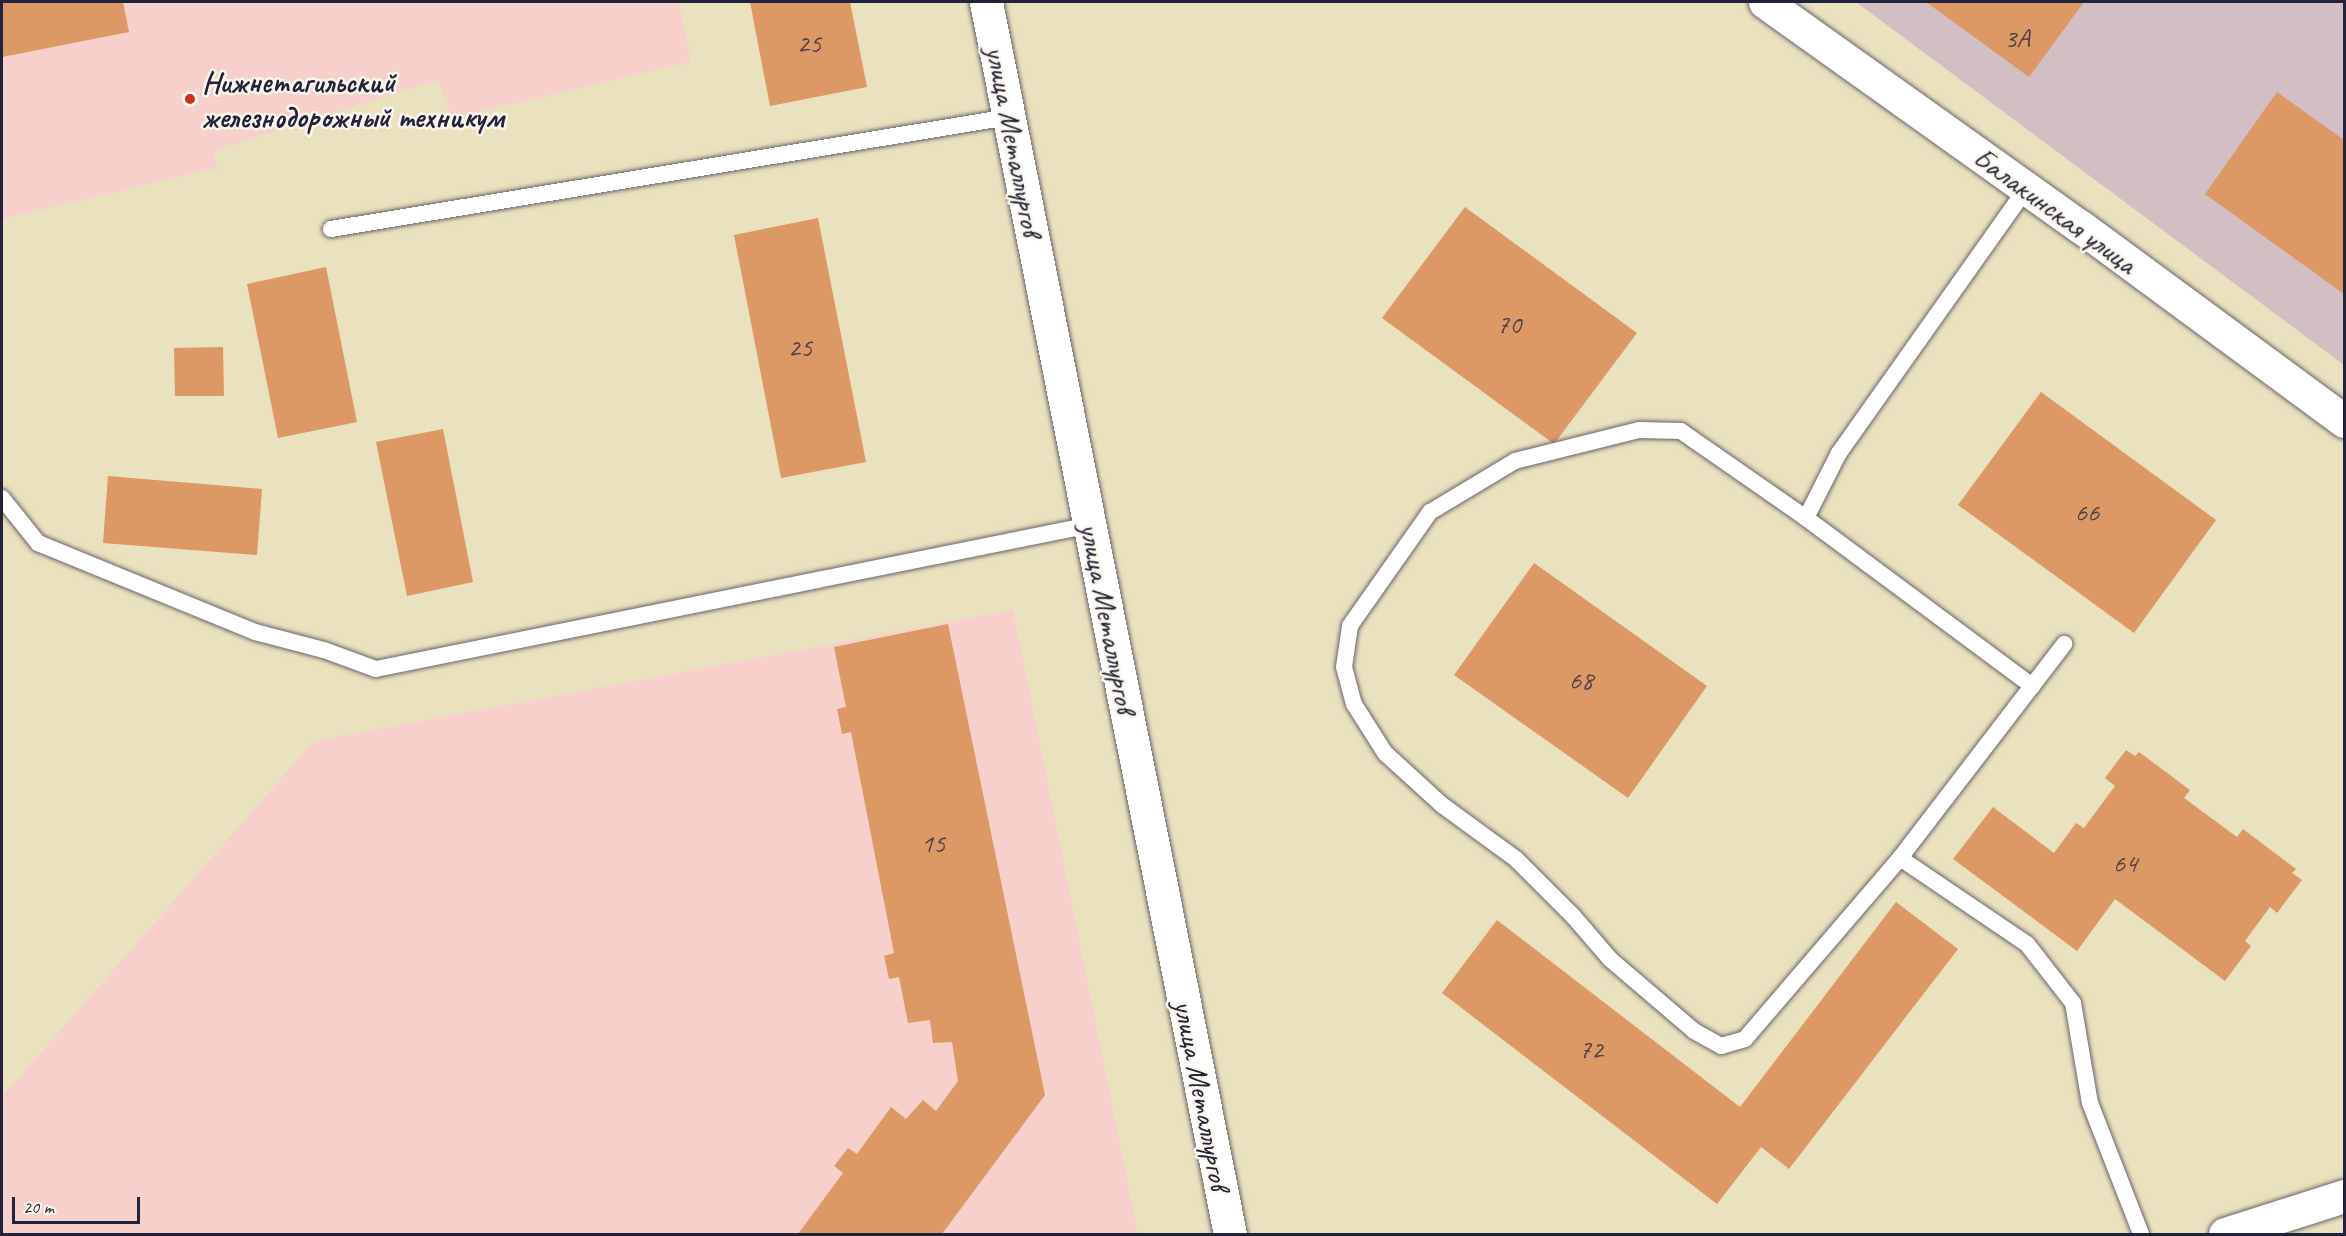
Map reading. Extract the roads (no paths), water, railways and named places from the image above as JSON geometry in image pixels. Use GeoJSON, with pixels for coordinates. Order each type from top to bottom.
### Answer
{"type":"FeatureCollection","features":[{"type":"Feature","properties":{"kind":"street","name":"улица Металлургов"},"geometry":{"type":"LineString","coordinates":[[986,2],[1230,1234]]}},
{"type":"Feature","properties":{"kind":"street","name":"Балакинская улица"},"geometry":{"type":"LineString","coordinates":[[1765,2],[2344,421]]}},
{"type":"Feature","properties":{"kind":"street"},"geometry":{"type":"LineString","coordinates":[[2225,1234],[2344,1196]]}},
{"type":"Feature","properties":{"kind":"lane"},"geometry":{"type":"LineString","coordinates":[[332,229],[1009,117]]}},
{"type":"Feature","properties":{"kind":"lane"},"geometry":{"type":"LineString","coordinates":[[1806,518],[1839,453],[2026,189]]}},
{"type":"Feature","properties":{"kind":"lane"},"geometry":{"type":"LineString","coordinates":[[2032,686],[1806,518],[1681,431],[1639,430],[1515,461],[1430,512],[1350,626],[1344,667],[1354,704],[1385,753],[1442,805],[1516,859],[1573,916],[1611,960],[1694,1031],[1721,1046],[1745,1039],[1900,858],[2032,686],[2064,644]]}},
{"type":"Feature","properties":{"kind":"lane"},"geometry":{"type":"LineString","coordinates":[[2,498],[38,543],[255,632],[324,650],[376,669],[1090,525]]}},
{"type":"Feature","properties":{"kind":"lane"},"geometry":{"type":"LineString","coordinates":[[1900,858],[2027,944],[2073,1003],[2090,1103],[2141,1234]]}},
{"type":"Feature","properties":{"kind":"place","name":"Нижнетагильский железнодорожный техникум"},"geometry":{"type":"Point","coordinates":[190,99]}}]}
